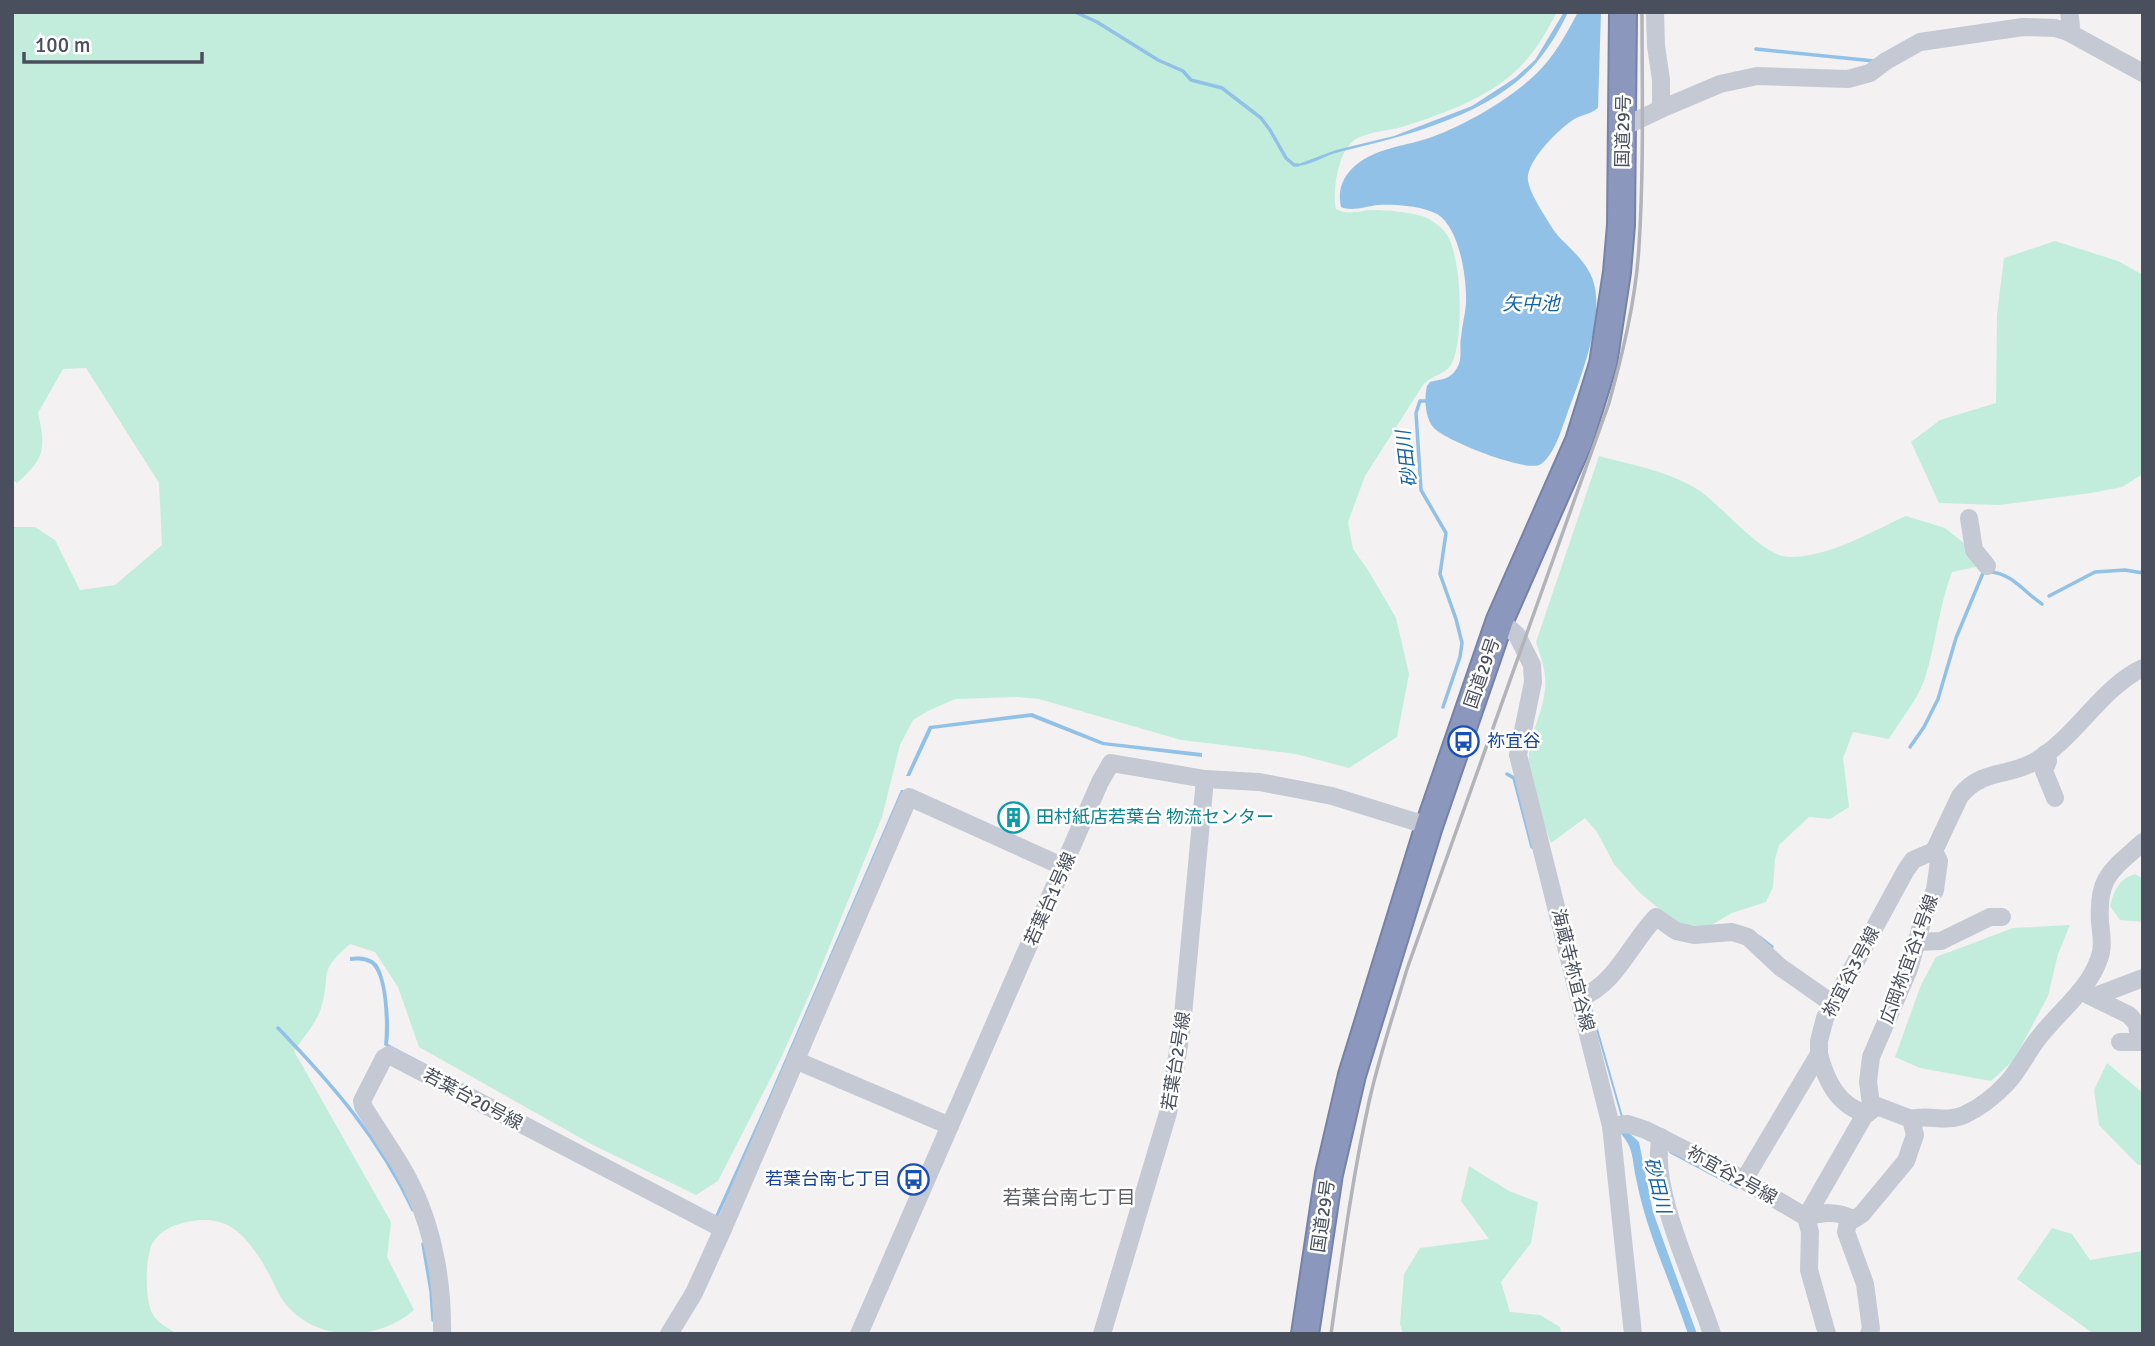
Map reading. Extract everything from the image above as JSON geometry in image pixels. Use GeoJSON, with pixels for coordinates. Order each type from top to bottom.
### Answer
{"type":"FeatureCollection","features":[{"type":"Feature","properties":{"kind":"highway","name":"国道29号"},"geometry":{"type":"LineString","coordinates":[[1306,1334],[1329,1174],[1352,1075],[1429,826],[1500,620],[1579,441],[1603,364],[1617,272],[1623,127],[1623,12]]}},
{"type":"Feature","properties":{"kind":"street"},"geometry":{"type":"LineString","coordinates":[[1655,12],[1661,109]]}},
{"type":"Feature","properties":{"kind":"street"},"geometry":{"type":"LineString","coordinates":[[2068,32],[2071,26],[2069,12]]}},
{"type":"Feature","properties":{"kind":"street"},"geometry":{"type":"LineString","coordinates":[[1623,127],[1720,84],[1757,76],[1848,79],[1870,73],[1920,42],[2023,27],[2055,28],[2068,32],[2143,73]]}},
{"type":"Feature","properties":{"kind":"street"},"geometry":{"type":"LineString","coordinates":[[1969,518],[1974,550],[1987,566]]}},
{"type":"Feature","properties":{"kind":"street","name":"海蔵寺祢宜谷線"},"geometry":{"type":"LineString","coordinates":[[1500,620],[1517,635],[1532,665],[1533,682],[1518,755],[1611,1126],[1633,1334]]}},
{"type":"Feature","properties":{"kind":"street","name":"広岡祢宜谷1号線"},"geometry":{"type":"LineString","coordinates":[[1806,1217],[1871,1104],[1868,1082],[1871,1057],[1909,969],[1926,908],[1935,890],[1939,861],[1934,851],[1960,796],[1983,777],[2030,764],[2045,754],[2122,682],[2143,668]]}},
{"type":"Feature","properties":{"kind":"street"},"geometry":{"type":"LineString","coordinates":[[2045,754],[2049,761],[2043,768],[2055,798]]}},
{"type":"Feature","properties":{"kind":"street","name":"若葉台1号線"},"geometry":{"type":"LineString","coordinates":[[859,1334],[1100,782],[1111,763],[1205,779],[1259,782],[1332,796],[1429,826]]}},
{"type":"Feature","properties":{"kind":"street","name":"若葉台2号線"},"geometry":{"type":"LineString","coordinates":[[1102,1334],[1168,1113],[1182,1026],[1205,779]]}},
{"type":"Feature","properties":{"kind":"street"},"geometry":{"type":"LineString","coordinates":[[669,1334],[694,1293],[723,1229],[909,797],[1064,867]]}},
{"type":"Feature","properties":{"kind":"street"},"geometry":{"type":"LineString","coordinates":[[1819,1054],[1823,1070],[1841,1100],[1858,1111],[1867,1114],[1877,1106],[1911,1119],[1952,1119],[1978,1108],[2005,1085],[2035,1043],[2087,994],[2102,949],[2099,905],[2103,885],[2111,871],[2143,842]]}},
{"type":"Feature","properties":{"kind":"street","name":"祢宜谷3号線"},"geometry":{"type":"LineString","coordinates":[[1744,1180],[1819,1054],[1821,1028],[1906,870],[1913,860],[1934,851]]}},
{"type":"Feature","properties":{"kind":"street"},"geometry":{"type":"LineString","coordinates":[[1580,998],[1595,993],[1607,981],[1656,917],[1676,931],[1694,936],[1731,932],[1748,937],[1780,967],[1833,1004]]}},
{"type":"Feature","properties":{"kind":"street"},"geometry":{"type":"LineString","coordinates":[[1917,942],[1941,941],[1990,917],[2002,917]]}},
{"type":"Feature","properties":{"kind":"street"},"geometry":{"type":"LineString","coordinates":[[2087,994],[2143,978]]}},
{"type":"Feature","properties":{"kind":"street"},"geometry":{"type":"LineString","coordinates":[[2087,994],[2134,1020],[2141,1042],[2120,1042]]}},
{"type":"Feature","properties":{"kind":"street","name":"若葉台20号線"},"geometry":{"type":"LineString","coordinates":[[442,1334],[442,1294],[435,1251],[402,1168],[362,1101],[384,1058],[389,1055],[723,1229]]}},
{"type":"Feature","properties":{"kind":"street"},"geometry":{"type":"LineString","coordinates":[[795,1060],[950,1126]]}},
{"type":"Feature","properties":{"kind":"street"},"geometry":{"type":"LineString","coordinates":[[1869,1334],[1871,1329],[1866,1289],[1846,1232],[1848,1223],[1863,1214],[1906,1161],[1915,1135],[1911,1119]]}},
{"type":"Feature","properties":{"kind":"street","name":"祢宜谷2号線"},"geometry":{"type":"LineString","coordinates":[[1611,1126],[1628,1124],[1661,1137],[1744,1180],[1806,1217]]}},
{"type":"Feature","properties":{"kind":"street"},"geometry":{"type":"LineString","coordinates":[[1661,1137],[1658,1157],[1663,1194],[1712,1334]]}},
{"type":"Feature","properties":{"kind":"street"},"geometry":{"type":"LineString","coordinates":[[1827,1334],[1809,1270],[1810,1232],[1806,1217],[1820,1213],[1840,1213],[1853,1219]]}},
{"type":"Feature","properties":{"kind":"green space"},"geometry":{"type":"Polygon","coordinates":[[[12,12],[1557,12],[1535,49],[1508,78],[1457,107],[1402,127],[1356,139],[1346,149],[1337,174],[1336,209],[1350,212],[1379,210],[1410,213],[1425,217],[1439,226],[1452,246],[1458,279],[1460,318],[1452,363],[1423,385],[1365,476],[1348,522],[1353,549],[1396,618],[1409,674],[1397,737],[1349,768],[1296,754],[1181,740],[1039,699],[955,699],[913,720],[900,745],[882,817],[781,1058],[718,1181],[696,1195],[593,1145],[419,1047],[398,987],[375,952],[350,944],[329,968],[319,1013],[294,1051],[391,1222],[387,1257],[414,1310],[399,1321],[365,1332],[329,1331],[312,1325],[284,1302],[260,1259],[243,1236],[233,1228],[208,1220],[173,1226],[159,1235],[150,1251],[147,1289],[150,1307],[154,1317],[177,1334],[12,1334],[12,527],[35,527],[55,540],[80,590],[115,585],[162,545],[159,483],[86,368],[63,369],[38,413],[42,444],[38,460],[17,483],[12,479],[12,12]]]}},
{"type":"Feature","properties":{"kind":"green space"},"geometry":{"type":"Polygon","coordinates":[[[2055,241],[2118,261],[2143,275],[2143,474],[2122,487],[2091,493],[1999,505],[1939,503],[1911,442],[1940,420],[1996,403],[1997,315],[2004,258],[2055,241]]]}},
{"type":"Feature","properties":{"kind":"green space"},"geometry":{"type":"Polygon","coordinates":[[[1599,456],[1689,484],[1709,498],[1756,541],[1780,555],[1790,557],[1820,553],[1906,516],[1945,528],[1990,564],[1952,572],[1925,678],[1914,701],[1889,739],[1853,732],[1843,758],[1849,807],[1830,819],[1809,817],[1779,845],[1773,887],[1766,902],[1732,913],[1708,927],[1677,924],[1639,892],[1614,864],[1597,832],[1585,818],[1551,843],[1533,786],[1529,753],[1544,698],[1545,684],[1536,642],[1599,456]]]}},
{"type":"Feature","properties":{"kind":"green space"},"geometry":{"type":"Polygon","coordinates":[[[2135,874],[2143,879],[2143,922],[2120,920],[2110,906],[2118,886],[2135,874]]]}},
{"type":"Feature","properties":{"kind":"green space"},"geometry":{"type":"Polygon","coordinates":[[[2070,925],[2058,954],[2048,996],[2014,1060],[1991,1081],[1920,1068],[1895,1057],[1921,985],[1936,957],[2013,928],[2070,925]]]}},
{"type":"Feature","properties":{"kind":"green space"},"geometry":{"type":"Polygon","coordinates":[[[2107,1063],[2143,1093],[2143,1166],[2137,1164],[2099,1125],[2094,1090],[2107,1063]]]}},
{"type":"Feature","properties":{"kind":"green space"},"geometry":{"type":"Polygon","coordinates":[[[1469,1166],[1509,1191],[1538,1202],[1531,1243],[1501,1282],[1510,1312],[1540,1315],[1560,1327],[1561,1334],[1403,1334],[1400,1324],[1404,1274],[1420,1248],[1489,1239],[1461,1201],[1469,1166]]]}},
{"type":"Feature","properties":{"kind":"green space"},"geometry":{"type":"Polygon","coordinates":[[[2052,1228],[2072,1234],[2090,1260],[2143,1251],[2143,1334],[2094,1334],[2017,1279],[2052,1228]]]}},
{"type":"Feature","properties":{"kind":"water"},"geometry":{"type":"Polygon","coordinates":[[[1564,12],[1568,12],[1537,62],[1518,81],[1495,97],[1471,110],[1418,131],[1339,152],[1305,165],[1293,166],[1336,150],[1394,136],[1472,106],[1515,78],[1535,60],[1564,12]]]}},
{"type":"Feature","properties":{"kind":"water","name":"矢中池"},"geometry":{"type":"Polygon","coordinates":[[[1578,12],[1601,12],[1598,108],[1573,120],[1550,140],[1531,166],[1528,181],[1535,200],[1552,227],[1590,273],[1595,288],[1595,319],[1583,371],[1556,442],[1546,460],[1533,466],[1504,460],[1452,440],[1433,427],[1428,418],[1425,402],[1427,386],[1430,382],[1451,375],[1459,364],[1466,304],[1461,255],[1445,221],[1431,211],[1408,206],[1345,208],[1341,207],[1340,195],[1348,174],[1364,160],[1455,127],[1512,93],[1548,61],[1578,12]]]}},
{"type":"Feature","properties":{"kind":"water"},"geometry":{"type":"Polygon","coordinates":[[[1032,713],[1104,742],[1202,753],[1202,757],[1102,745],[1031,717],[932,729],[910,776],[906,776],[929,726],[1032,713]]]}},
{"type":"Feature","properties":{"kind":"water"},"geometry":{"type":"Polygon","coordinates":[[[901,790],[904,790],[746,1158],[717,1219],[384,1045],[385,1015],[380,979],[371,964],[350,961],[350,957],[367,958],[376,963],[380,970],[388,1002],[388,1044],[715,1216],[901,790]]]}},
{"type":"Feature","properties":{"kind":"water"},"geometry":{"type":"Polygon","coordinates":[[[1590,1001],[1627,1131],[1639,1142],[1653,1212],[1697,1334],[1688,1334],[1646,1218],[1630,1149],[1621,1134],[1621,1117],[1588,1002],[1590,1001]]]}},
{"type":"Feature","properties":{"kind":"waterway"},"geometry":{"type":"LineString","coordinates":[[1075,12],[1097,22],[1158,60],[1183,71],[1191,80],[1222,88],[1261,118],[1286,158],[1298,165]]}},
{"type":"Feature","properties":{"kind":"waterway"},"geometry":{"type":"LineString","coordinates":[[1756,49],[1874,61]]}},
{"type":"Feature","properties":{"kind":"waterway","name":"砂田川"},"geometry":{"type":"LineString","coordinates":[[1430,401],[1420,401],[1416,413],[1421,490],[1446,533],[1440,574],[1462,643],[1443,707]]}},
{"type":"Feature","properties":{"kind":"waterway"},"geometry":{"type":"LineString","coordinates":[[2049,596],[2095,572],[2125,570],[2143,573]]}},
{"type":"Feature","properties":{"kind":"waterway"},"geometry":{"type":"LineString","coordinates":[[1990,572],[2012,580],[2042,604]]}},
{"type":"Feature","properties":{"kind":"waterway"},"geometry":{"type":"LineString","coordinates":[[1910,747],[1938,699],[1956,638],[1983,573]]}},
{"type":"Feature","properties":{"kind":"waterway","name":"砂田川"},"geometry":{"type":"LineString","coordinates":[[1507,774],[1514,778],[1532,847]]}},
{"type":"Feature","properties":{"kind":"waterway"},"geometry":{"type":"LineString","coordinates":[[1759,937],[1772,947]]}},
{"type":"Feature","properties":{"kind":"waterway"},"geometry":{"type":"LineString","coordinates":[[278,1028],[353,1113],[386,1159],[413,1210]]}},
{"type":"Feature","properties":{"kind":"waterway"},"geometry":{"type":"LineString","coordinates":[[1671,1152],[1737,1187]]}},
{"type":"Feature","properties":{"kind":"waterway"},"geometry":{"type":"LineString","coordinates":[[423,1244],[433,1320]]}},
{"type":"Feature","properties":{"kind":"railway"},"geometry":{"type":"LineString","coordinates":[[1331,1334],[1357,1160],[1387,1035],[1407,969],[1609,403],[1624,345],[1639,246],[1642,12]]}},
{"type":"Feature","properties":{"kind":"place","name":"祢宜谷"},"geometry":{"type":"Point","coordinates":[1464,741]}},
{"type":"Feature","properties":{"kind":"place","name":"田村紙店若葉台 物流センター"},"geometry":{"type":"Point","coordinates":[1013,817]}},
{"type":"Feature","properties":{"kind":"place","name":"若葉台南七丁目"},"geometry":{"type":"Point","coordinates":[914,1179]}},
{"type":"Feature","properties":{"kind":"district","name":"若葉台南七丁目"},"geometry":{"type":"Point","coordinates":[1069,1197]}}]}
